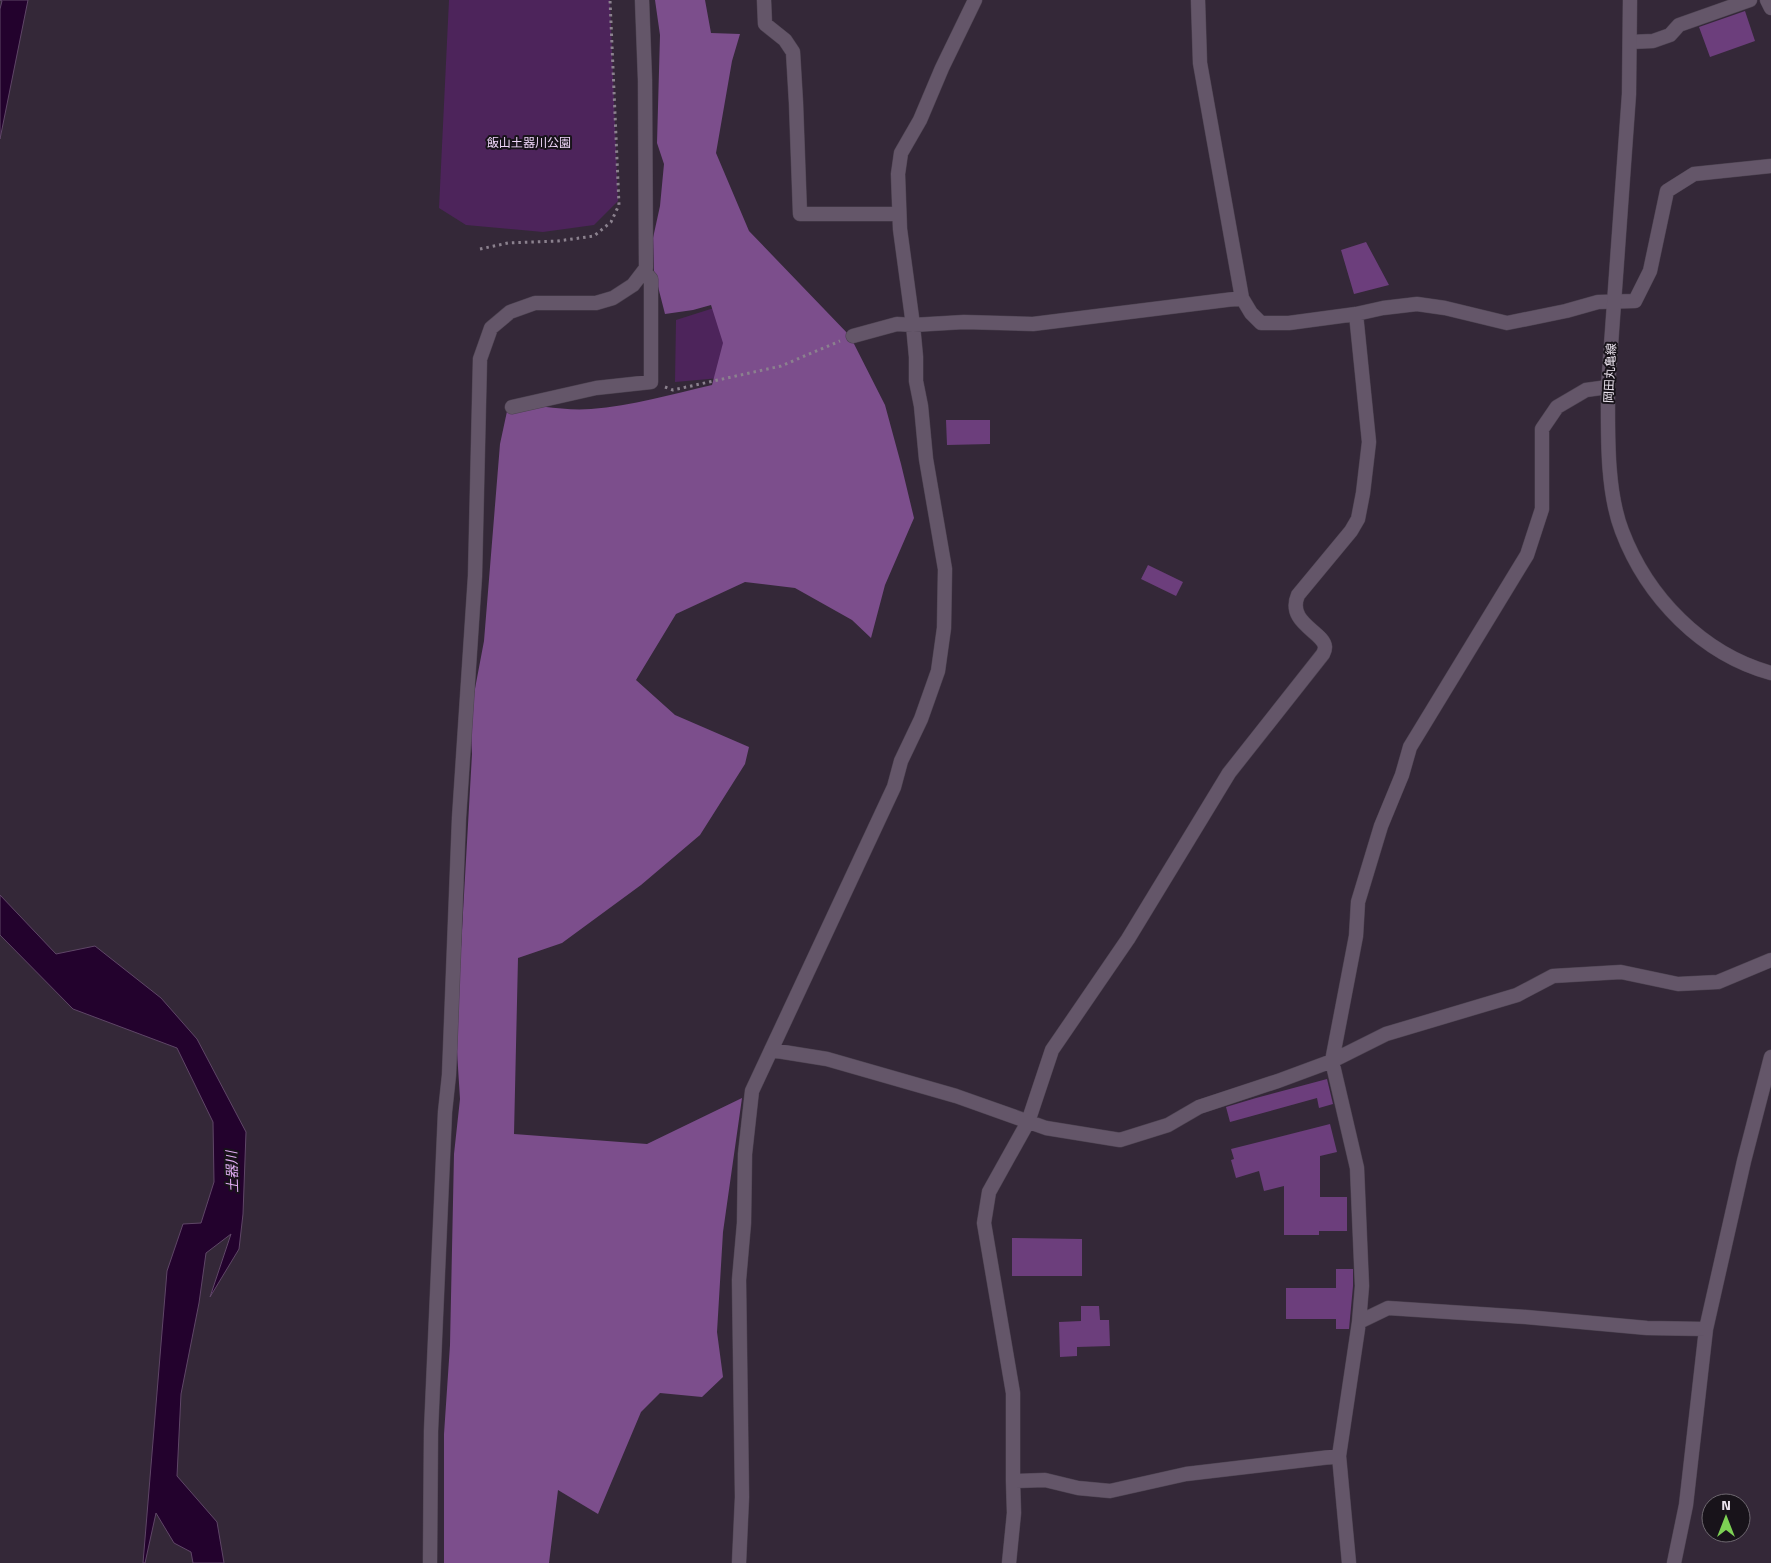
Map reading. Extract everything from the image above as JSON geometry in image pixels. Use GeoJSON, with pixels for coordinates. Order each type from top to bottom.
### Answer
{"type":"FeatureCollection","features":[{"type":"Feature","properties":{"kind":"street"},"geometry":{"type":"LineString","coordinates":[[430,1563],[431,1421],[459,818],[475,576],[480,359],[491,328],[510,312],[535,303],[596,304],[613,298],[633,285],[646,268],[646,90],[642,0]]}},
{"type":"Feature","properties":{"kind":"street"},"geometry":{"type":"LineString","coordinates":[[764,0],[765,24],[785,40],[793,52],[800,214],[899,214]]}},
{"type":"Feature","properties":{"kind":"street"},"geometry":{"type":"LineString","coordinates":[[739,1563],[742,1497],[739,1280],[744,1223],[745,1154],[752,1091],[894,788],[902,761],[921,719],[938,671],[944,628],[945,569],[926,459],[921,406],[916,381],[913,325],[900,229],[898,174],[902,154],[920,120],[942,68],[975,0]]}},
{"type":"Feature","properties":{"kind":"street"},"geometry":{"type":"LineString","coordinates":[[1198,0],[1200,63],[1242,298],[1261,323],[1289,322],[1356,314],[1383,308],[1417,304],[1445,308],[1507,322],[1566,311],[1598,302],[1635,301],[1650,271],[1668,191],[1694,174],[1771,166]]}},
{"type":"Feature","properties":{"kind":"street","name":"岡田丸亀線"},"geometry":{"type":"LineString","coordinates":[[1630,0],[1629,94],[1608,387],[1608,430],[1612,488],[1622,530],[1639,566],[1663,601],[1690,630],[1712,647],[1762,671],[1771,673]]}},
{"type":"Feature","properties":{"kind":"street"},"geometry":{"type":"LineString","coordinates":[[1630,42],[1653,41],[1670,35],[1679,25],[1750,0]]}},
{"type":"Feature","properties":{"kind":"street"},"geometry":{"type":"LineString","coordinates":[[1767,0],[1771,8]]}},
{"type":"Feature","properties":{"kind":"street"},"geometry":{"type":"LineString","coordinates":[[512,407],[596,388],[651,382],[651,279],[644,271]]}},
{"type":"Feature","properties":{"kind":"street"},"geometry":{"type":"LineString","coordinates":[[853,336],[896,324],[964,322],[1033,324],[1242,298]]}},
{"type":"Feature","properties":{"kind":"street"},"geometry":{"type":"LineString","coordinates":[[1009,1563],[1014,1513],[1013,1393],[984,1223],[989,1192],[1028,1122],[1052,1050],[1128,939],[1229,773],[1323,654],[1325,648],[1323,641],[1307,627],[1296,612],[1296,599],[1350,531],[1358,518],[1363,494],[1369,442],[1356,314]]}},
{"type":"Feature","properties":{"kind":"street"},"geometry":{"type":"LineString","coordinates":[[1349,1563],[1339,1456],[1359,1322],[1362,1286],[1357,1168],[1332,1061],[1356,936],[1358,902],[1381,826],[1402,775],[1410,747],[1526,555],[1542,509],[1542,429],[1557,407],[1586,390],[1608,387]]}},
{"type":"Feature","properties":{"kind":"street"},"geometry":{"type":"LineString","coordinates":[[772,1050],[827,1059],[956,1096],[1046,1128],[1120,1140],[1168,1125],[1200,1106],[1278,1082],[1332,1061],[1386,1034],[1517,995],[1553,976],[1621,972],[1678,984],[1718,982],[1771,960]]}},
{"type":"Feature","properties":{"kind":"street"},"geometry":{"type":"LineString","coordinates":[[1674,1563],[1686,1505],[1706,1329],[1744,1161],[1771,1057]]}},
{"type":"Feature","properties":{"kind":"street"},"geometry":{"type":"LineString","coordinates":[[1359,1322],[1388,1308],[1526,1317],[1648,1328],[1706,1329]]}},
{"type":"Feature","properties":{"kind":"street"},"geometry":{"type":"LineString","coordinates":[[1013,1481],[1045,1480],[1078,1488],[1110,1491],[1186,1474],[1339,1456]]}},
{"type":"Feature","properties":{"kind":"path"},"geometry":{"type":"LineString","coordinates":[[480,249],[508,243],[594,236],[611,222],[619,206],[610,0]]}},
{"type":"Feature","properties":{"kind":"path"},"geometry":{"type":"LineString","coordinates":[[674,390],[781,366],[853,336]]}},
{"type":"Feature","properties":{"kind":"green space","name":"飯山土器川公園"},"geometry":{"type":"Polygon","coordinates":[[[449,0],[610,0],[618,201],[594,225],[543,232],[466,225],[439,208],[449,0]]]}},
{"type":"Feature","properties":{"kind":"green space"},"geometry":{"type":"Polygon","coordinates":[[[717,307],[728,311],[720,378],[675,382],[676,320],[717,307]]]}},
{"type":"Feature","properties":{"kind":"shaded area"},"geometry":{"type":"Polygon","coordinates":[[[655,0],[705,0],[711,33],[740,34],[732,61],[716,153],[749,231],[850,336],[885,405],[914,518],[885,585],[871,638],[852,620],[795,588],[745,582],[676,614],[636,680],[675,715],[749,747],[745,764],[700,835],[641,885],[562,943],[518,958],[514,1134],[647,1144],[742,1098],[723,1232],[717,1332],[723,1377],[702,1397],[660,1393],[641,1412],[598,1514],[558,1490],[549,1563],[444,1563],[444,1434],[450,1345],[454,1154],[460,1099],[456,1036],[472,754],[470,715],[484,641],[500,444],[509,402],[560,408],[591,409],[637,402],[712,385],[723,343],[711,305],[665,314],[654,271],[653,238],[660,206],[664,164],[657,143],[660,35],[655,0]]]}},
{"type":"Feature","properties":{"kind":"water"},"geometry":{"type":"Polygon","coordinates":[[[0,0],[28,0],[0,139],[0,9],[2,1],[0,0]]]}},
{"type":"Feature","properties":{"kind":"water","name":"土器川"},"geometry":{"type":"Polygon","coordinates":[[[0,895],[56,954],[95,946],[161,998],[197,1039],[246,1132],[243,1214],[239,1249],[210,1297],[231,1234],[206,1253],[199,1303],[181,1394],[177,1476],[217,1522],[224,1563],[193,1563],[191,1552],[174,1543],[156,1513],[145,1563],[143,1563],[167,1271],[183,1224],[201,1223],[214,1182],[213,1122],[177,1048],[73,1009],[0,935],[0,895]]]}},
{"type":"Feature","properties":{"kind":"building"},"geometry":{"type":"Polygon","coordinates":[[[1745,11],[1755,41],[1710,57],[1699,27],[1745,11]]]}},
{"type":"Feature","properties":{"kind":"building"},"geometry":{"type":"Polygon","coordinates":[[[1366,242],[1389,285],[1354,294],[1341,250],[1366,242]]]}},
{"type":"Feature","properties":{"kind":"building"},"geometry":{"type":"Polygon","coordinates":[[[946,420],[990,420],[990,444],[947,445],[946,420]]]}},
{"type":"Feature","properties":{"kind":"building"},"geometry":{"type":"Polygon","coordinates":[[[1148,565],[1183,582],[1176,596],[1141,579],[1148,565]]]}},
{"type":"Feature","properties":{"kind":"building"},"geometry":{"type":"Polygon","coordinates":[[[1327,1079],[1333,1104],[1319,1108],[1317,1098],[1230,1122],[1226,1107],[1327,1079]]]}},
{"type":"Feature","properties":{"kind":"building"},"geometry":{"type":"Polygon","coordinates":[[[1330,1124],[1337,1152],[1320,1156],[1320,1197],[1347,1197],[1347,1231],[1319,1231],[1319,1235],[1284,1235],[1284,1186],[1264,1191],[1259,1171],[1236,1178],[1231,1160],[1234,1159],[1231,1149],[1330,1124]]]}},
{"type":"Feature","properties":{"kind":"building"},"geometry":{"type":"Polygon","coordinates":[[[1012,1238],[1082,1239],[1082,1276],[1012,1276],[1012,1238]]]}},
{"type":"Feature","properties":{"kind":"building"},"geometry":{"type":"Polygon","coordinates":[[[1336,1269],[1353,1269],[1349,1329],[1336,1329],[1336,1319],[1286,1319],[1286,1288],[1336,1288],[1336,1269]]]}},
{"type":"Feature","properties":{"kind":"building"},"geometry":{"type":"Polygon","coordinates":[[[1081,1306],[1099,1306],[1100,1320],[1109,1320],[1110,1346],[1077,1347],[1077,1356],[1060,1357],[1059,1322],[1081,1321],[1081,1306]]]}}]}
